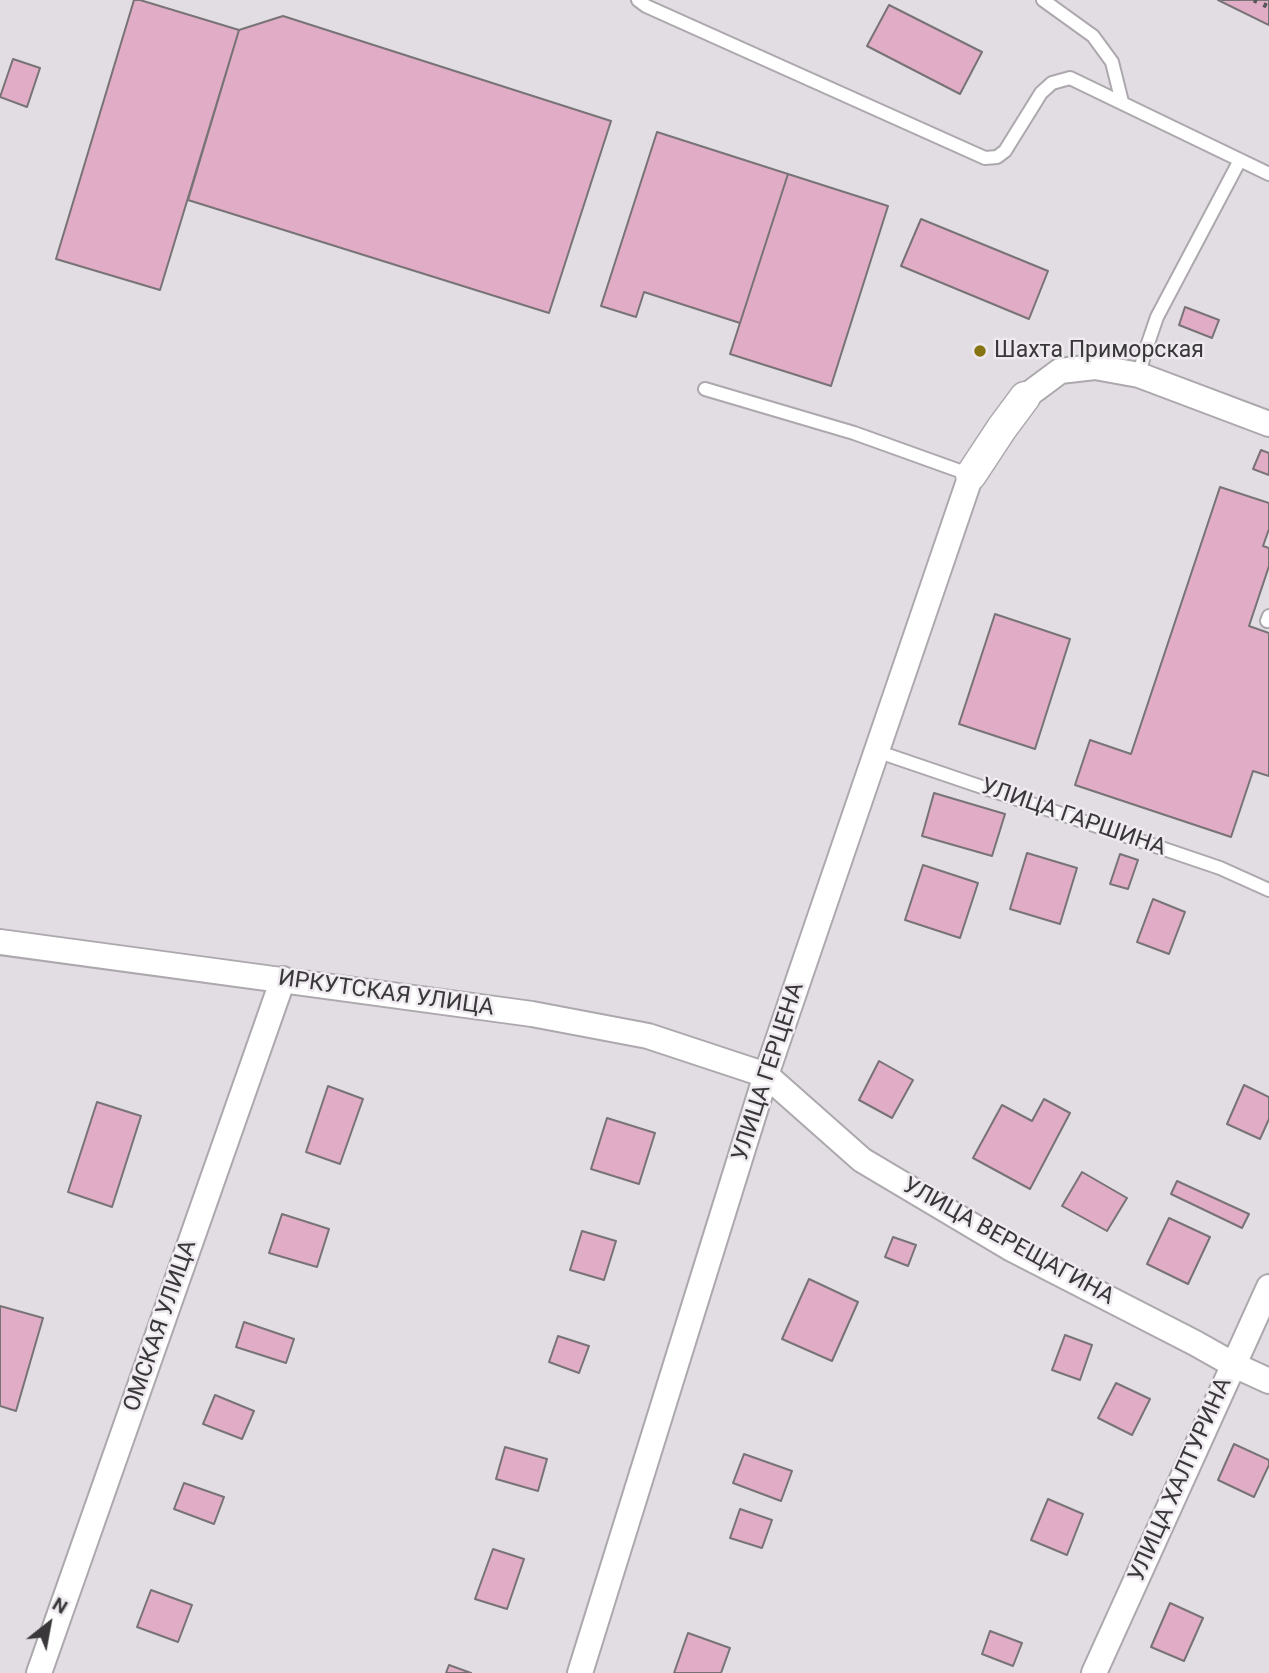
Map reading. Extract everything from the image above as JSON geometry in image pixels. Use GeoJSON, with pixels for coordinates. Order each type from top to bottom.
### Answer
{"type":"FeatureCollection","features":[{"type":"Feature","properties":{"kind":"street"},"geometry":{"type":"LineString","coordinates":[[971,475],[1025,397],[1060,371],[1095,367],[1139,375],[1269,424]]}},
{"type":"Feature","properties":{"kind":"street","name":"УЛИЦА ГЕРЦЕНА"},"geometry":{"type":"LineString","coordinates":[[580,1673],[766,1075],[971,475]]}},
{"type":"Feature","properties":{"kind":"street","name":"ИРКУТСКАЯ УЛИЦА"},"geometry":{"type":"LineString","coordinates":[[0,942],[533,1014],[648,1036],[766,1075]]}},
{"type":"Feature","properties":{"kind":"street","name":"ОМСКАЯ УЛИЦА"},"geometry":{"type":"LineString","coordinates":[[39,1673],[283,979]]}},
{"type":"Feature","properties":{"kind":"street","name":"УЛИЦА ВЕРЕЩАГИНА"},"geometry":{"type":"LineString","coordinates":[[766,1075],[862,1160],[1010,1248],[1269,1381]]}},
{"type":"Feature","properties":{"kind":"street","name":"УЛИЦА ХАЛТУРИНА"},"geometry":{"type":"LineString","coordinates":[[1094,1673],[1269,1287]]}},
{"type":"Feature","properties":{"kind":"lane"},"geometry":{"type":"LineString","coordinates":[[638,0],[646,6],[985,158],[997,158],[1005,151],[1041,93],[1052,83],[1070,78],[1269,174]]}},
{"type":"Feature","properties":{"kind":"lane"},"geometry":{"type":"LineString","coordinates":[[1043,0],[1093,36],[1112,62],[1122,102]]}},
{"type":"Feature","properties":{"kind":"lane"},"geometry":{"type":"LineString","coordinates":[[1139,375],[1157,317],[1240,160]]}},
{"type":"Feature","properties":{"kind":"lane"},"geometry":{"type":"LineString","coordinates":[[705,389],[854,433],[971,475]]}},
{"type":"Feature","properties":{"kind":"lane","name":"УЛИЦА ГАРШИНА"},"geometry":{"type":"LineString","coordinates":[[876,751],[1220,868],[1269,890]]}},
{"type":"Feature","properties":{"kind":"building"},"geometry":{"type":"Polygon","coordinates":[[[134,0],[239,30],[160,290],[56,259],[134,0]]]}},
{"type":"Feature","properties":{"kind":"building"},"geometry":{"type":"Polygon","coordinates":[[[1218,0],[1269,0],[1269,25],[1218,0]]]}},
{"type":"Feature","properties":{"kind":"building"},"geometry":{"type":"Polygon","coordinates":[[[889,5],[982,52],[960,94],[867,46],[889,5]]]}},
{"type":"Feature","properties":{"kind":"building"},"geometry":{"type":"Polygon","coordinates":[[[283,16],[611,121],[549,313],[188,200],[239,30],[283,16]]]}},
{"type":"Feature","properties":{"kind":"building"},"geometry":{"type":"Polygon","coordinates":[[[13,59],[40,68],[27,107],[0,97],[13,59]]]}},
{"type":"Feature","properties":{"kind":"building"},"geometry":{"type":"Polygon","coordinates":[[[657,132],[788,174],[740,323],[644,292],[636,317],[601,306],[657,132]]]}},
{"type":"Feature","properties":{"kind":"building"},"geometry":{"type":"Polygon","coordinates":[[[788,174],[888,206],[831,386],[730,354],[788,174]]]}},
{"type":"Feature","properties":{"kind":"building"},"geometry":{"type":"Polygon","coordinates":[[[921,219],[1048,271],[1029,319],[901,266],[921,219]]]}},
{"type":"Feature","properties":{"kind":"building"},"geometry":{"type":"Polygon","coordinates":[[[1185,307],[1219,320],[1212,338],[1179,325],[1185,307]]]}},
{"type":"Feature","properties":{"kind":"building"},"geometry":{"type":"Polygon","coordinates":[[[1261,450],[1269,453],[1269,475],[1253,469],[1261,450]]]}},
{"type":"Feature","properties":{"kind":"building"},"geometry":{"type":"Polygon","coordinates":[[[1220,487],[1269,503],[1269,529],[1263,546],[1269,548],[1269,566],[1249,626],[1269,633],[1269,776],[1253,771],[1231,837],[1075,785],[1090,740],[1131,754],[1220,487]]]}},
{"type":"Feature","properties":{"kind":"building"},"geometry":{"type":"Polygon","coordinates":[[[995,614],[1070,639],[1035,749],[959,724],[995,614]]]}},
{"type":"Feature","properties":{"kind":"building"},"geometry":{"type":"Polygon","coordinates":[[[934,793],[1005,814],[992,856],[922,836],[934,793]]]}},
{"type":"Feature","properties":{"kind":"building"},"geometry":{"type":"Polygon","coordinates":[[[1027,853],[1077,868],[1060,924],[1010,909],[1027,853]]]}},
{"type":"Feature","properties":{"kind":"building"},"geometry":{"type":"Polygon","coordinates":[[[1120,854],[1138,860],[1128,889],[1110,884],[1120,854]]]}},
{"type":"Feature","properties":{"kind":"building"},"geometry":{"type":"Polygon","coordinates":[[[923,865],[978,883],[960,938],[905,920],[923,865]]]}},
{"type":"Feature","properties":{"kind":"building"},"geometry":{"type":"Polygon","coordinates":[[[1153,899],[1185,912],[1169,954],[1137,942],[1153,899]]]}},
{"type":"Feature","properties":{"kind":"building"},"geometry":{"type":"Polygon","coordinates":[[[879,1061],[913,1080],[892,1118],[859,1100],[879,1061]]]}},
{"type":"Feature","properties":{"kind":"building"},"geometry":{"type":"Polygon","coordinates":[[[1244,1085],[1269,1097],[1269,1119],[1260,1139],[1227,1124],[1244,1085]]]}},
{"type":"Feature","properties":{"kind":"building"},"geometry":{"type":"Polygon","coordinates":[[[328,1086],[363,1099],[340,1164],[306,1152],[328,1086]]]}},
{"type":"Feature","properties":{"kind":"building"},"geometry":{"type":"Polygon","coordinates":[[[1044,1099],[1070,1113],[1030,1189],[973,1158],[1002,1105],[1032,1121],[1044,1099]]]}},
{"type":"Feature","properties":{"kind":"building"},"geometry":{"type":"Polygon","coordinates":[[[97,1102],[141,1116],[112,1207],[68,1192],[97,1102]]]}},
{"type":"Feature","properties":{"kind":"building"},"geometry":{"type":"Polygon","coordinates":[[[607,1118],[655,1133],[639,1184],[591,1169],[607,1118]]]}},
{"type":"Feature","properties":{"kind":"building"},"geometry":{"type":"Polygon","coordinates":[[[1082,1172],[1127,1198],[1107,1231],[1062,1206],[1082,1172]]]}},
{"type":"Feature","properties":{"kind":"building"},"geometry":{"type":"Polygon","coordinates":[[[1177,1181],[1249,1214],[1242,1228],[1171,1194],[1177,1181]]]}},
{"type":"Feature","properties":{"kind":"building"},"geometry":{"type":"Polygon","coordinates":[[[282,1214],[329,1229],[317,1267],[269,1253],[282,1214]]]}},
{"type":"Feature","properties":{"kind":"building"},"geometry":{"type":"Polygon","coordinates":[[[1169,1218],[1210,1237],[1188,1284],[1147,1264],[1169,1218]]]}},
{"type":"Feature","properties":{"kind":"building"},"geometry":{"type":"Polygon","coordinates":[[[582,1231],[616,1241],[604,1280],[570,1270],[582,1231]]]}},
{"type":"Feature","properties":{"kind":"building"},"geometry":{"type":"Polygon","coordinates":[[[893,1237],[916,1245],[908,1266],[885,1257],[893,1237]]]}},
{"type":"Feature","properties":{"kind":"building"},"geometry":{"type":"Polygon","coordinates":[[[809,1279],[858,1302],[832,1361],[782,1339],[809,1279]]]}},
{"type":"Feature","properties":{"kind":"building"},"geometry":{"type":"Polygon","coordinates":[[[0,1306],[43,1318],[16,1411],[0,1406],[0,1306]]]}},
{"type":"Feature","properties":{"kind":"building"},"geometry":{"type":"Polygon","coordinates":[[[244,1322],[294,1339],[286,1363],[236,1347],[244,1322]]]}},
{"type":"Feature","properties":{"kind":"building"},"geometry":{"type":"Polygon","coordinates":[[[1065,1335],[1092,1345],[1080,1380],[1052,1370],[1065,1335]]]}},
{"type":"Feature","properties":{"kind":"building"},"geometry":{"type":"Polygon","coordinates":[[[558,1336],[589,1346],[579,1373],[549,1362],[558,1336]]]}},
{"type":"Feature","properties":{"kind":"building"},"geometry":{"type":"Polygon","coordinates":[[[1116,1383],[1150,1399],[1132,1435],[1098,1418],[1116,1383]]]}},
{"type":"Feature","properties":{"kind":"building"},"geometry":{"type":"Polygon","coordinates":[[[215,1395],[254,1411],[242,1439],[203,1424],[215,1395]]]}},
{"type":"Feature","properties":{"kind":"building"},"geometry":{"type":"Polygon","coordinates":[[[1234,1444],[1269,1460],[1254,1497],[1218,1480],[1234,1444]]]}},
{"type":"Feature","properties":{"kind":"building"},"geometry":{"type":"Polygon","coordinates":[[[505,1447],[547,1459],[538,1491],[496,1479],[505,1447]]]}},
{"type":"Feature","properties":{"kind":"building"},"geometry":{"type":"Polygon","coordinates":[[[744,1454],[792,1471],[781,1501],[733,1483],[744,1454]]]}},
{"type":"Feature","properties":{"kind":"building"},"geometry":{"type":"Polygon","coordinates":[[[184,1483],[224,1497],[214,1524],[174,1509],[184,1483]]]}},
{"type":"Feature","properties":{"kind":"building"},"geometry":{"type":"Polygon","coordinates":[[[1048,1499],[1083,1514],[1067,1555],[1031,1540],[1048,1499]]]}},
{"type":"Feature","properties":{"kind":"building"},"geometry":{"type":"Polygon","coordinates":[[[740,1509],[772,1520],[762,1548],[730,1538],[740,1509]]]}},
{"type":"Feature","properties":{"kind":"building"},"geometry":{"type":"Polygon","coordinates":[[[493,1549],[524,1559],[507,1609],[475,1599],[493,1549]]]}},
{"type":"Feature","properties":{"kind":"building"},"geometry":{"type":"Polygon","coordinates":[[[151,1590],[192,1605],[178,1642],[137,1627],[151,1590]]]}},
{"type":"Feature","properties":{"kind":"building"},"geometry":{"type":"Polygon","coordinates":[[[1170,1603],[1203,1618],[1184,1661],[1151,1647],[1170,1603]]]}},
{"type":"Feature","properties":{"kind":"building"},"geometry":{"type":"Polygon","coordinates":[[[990,1631],[1022,1643],[1013,1666],[982,1654],[990,1631]]]}},
{"type":"Feature","properties":{"kind":"building"},"geometry":{"type":"Polygon","coordinates":[[[688,1633],[730,1648],[721,1673],[674,1673],[688,1633]]]}},
{"type":"Feature","properties":{"kind":"building"},"geometry":{"type":"Polygon","coordinates":[[[449,1665],[471,1673],[446,1673],[449,1665]]]}},
{"type":"Feature","properties":{"kind":"railway"},"geometry":{"type":"LineString","coordinates":[[1254,0],[1269,7]]}},
{"type":"Feature","properties":{"kind":"place","name":"Шахта Приморская"},"geometry":{"type":"Point","coordinates":[980,351]}}]}
